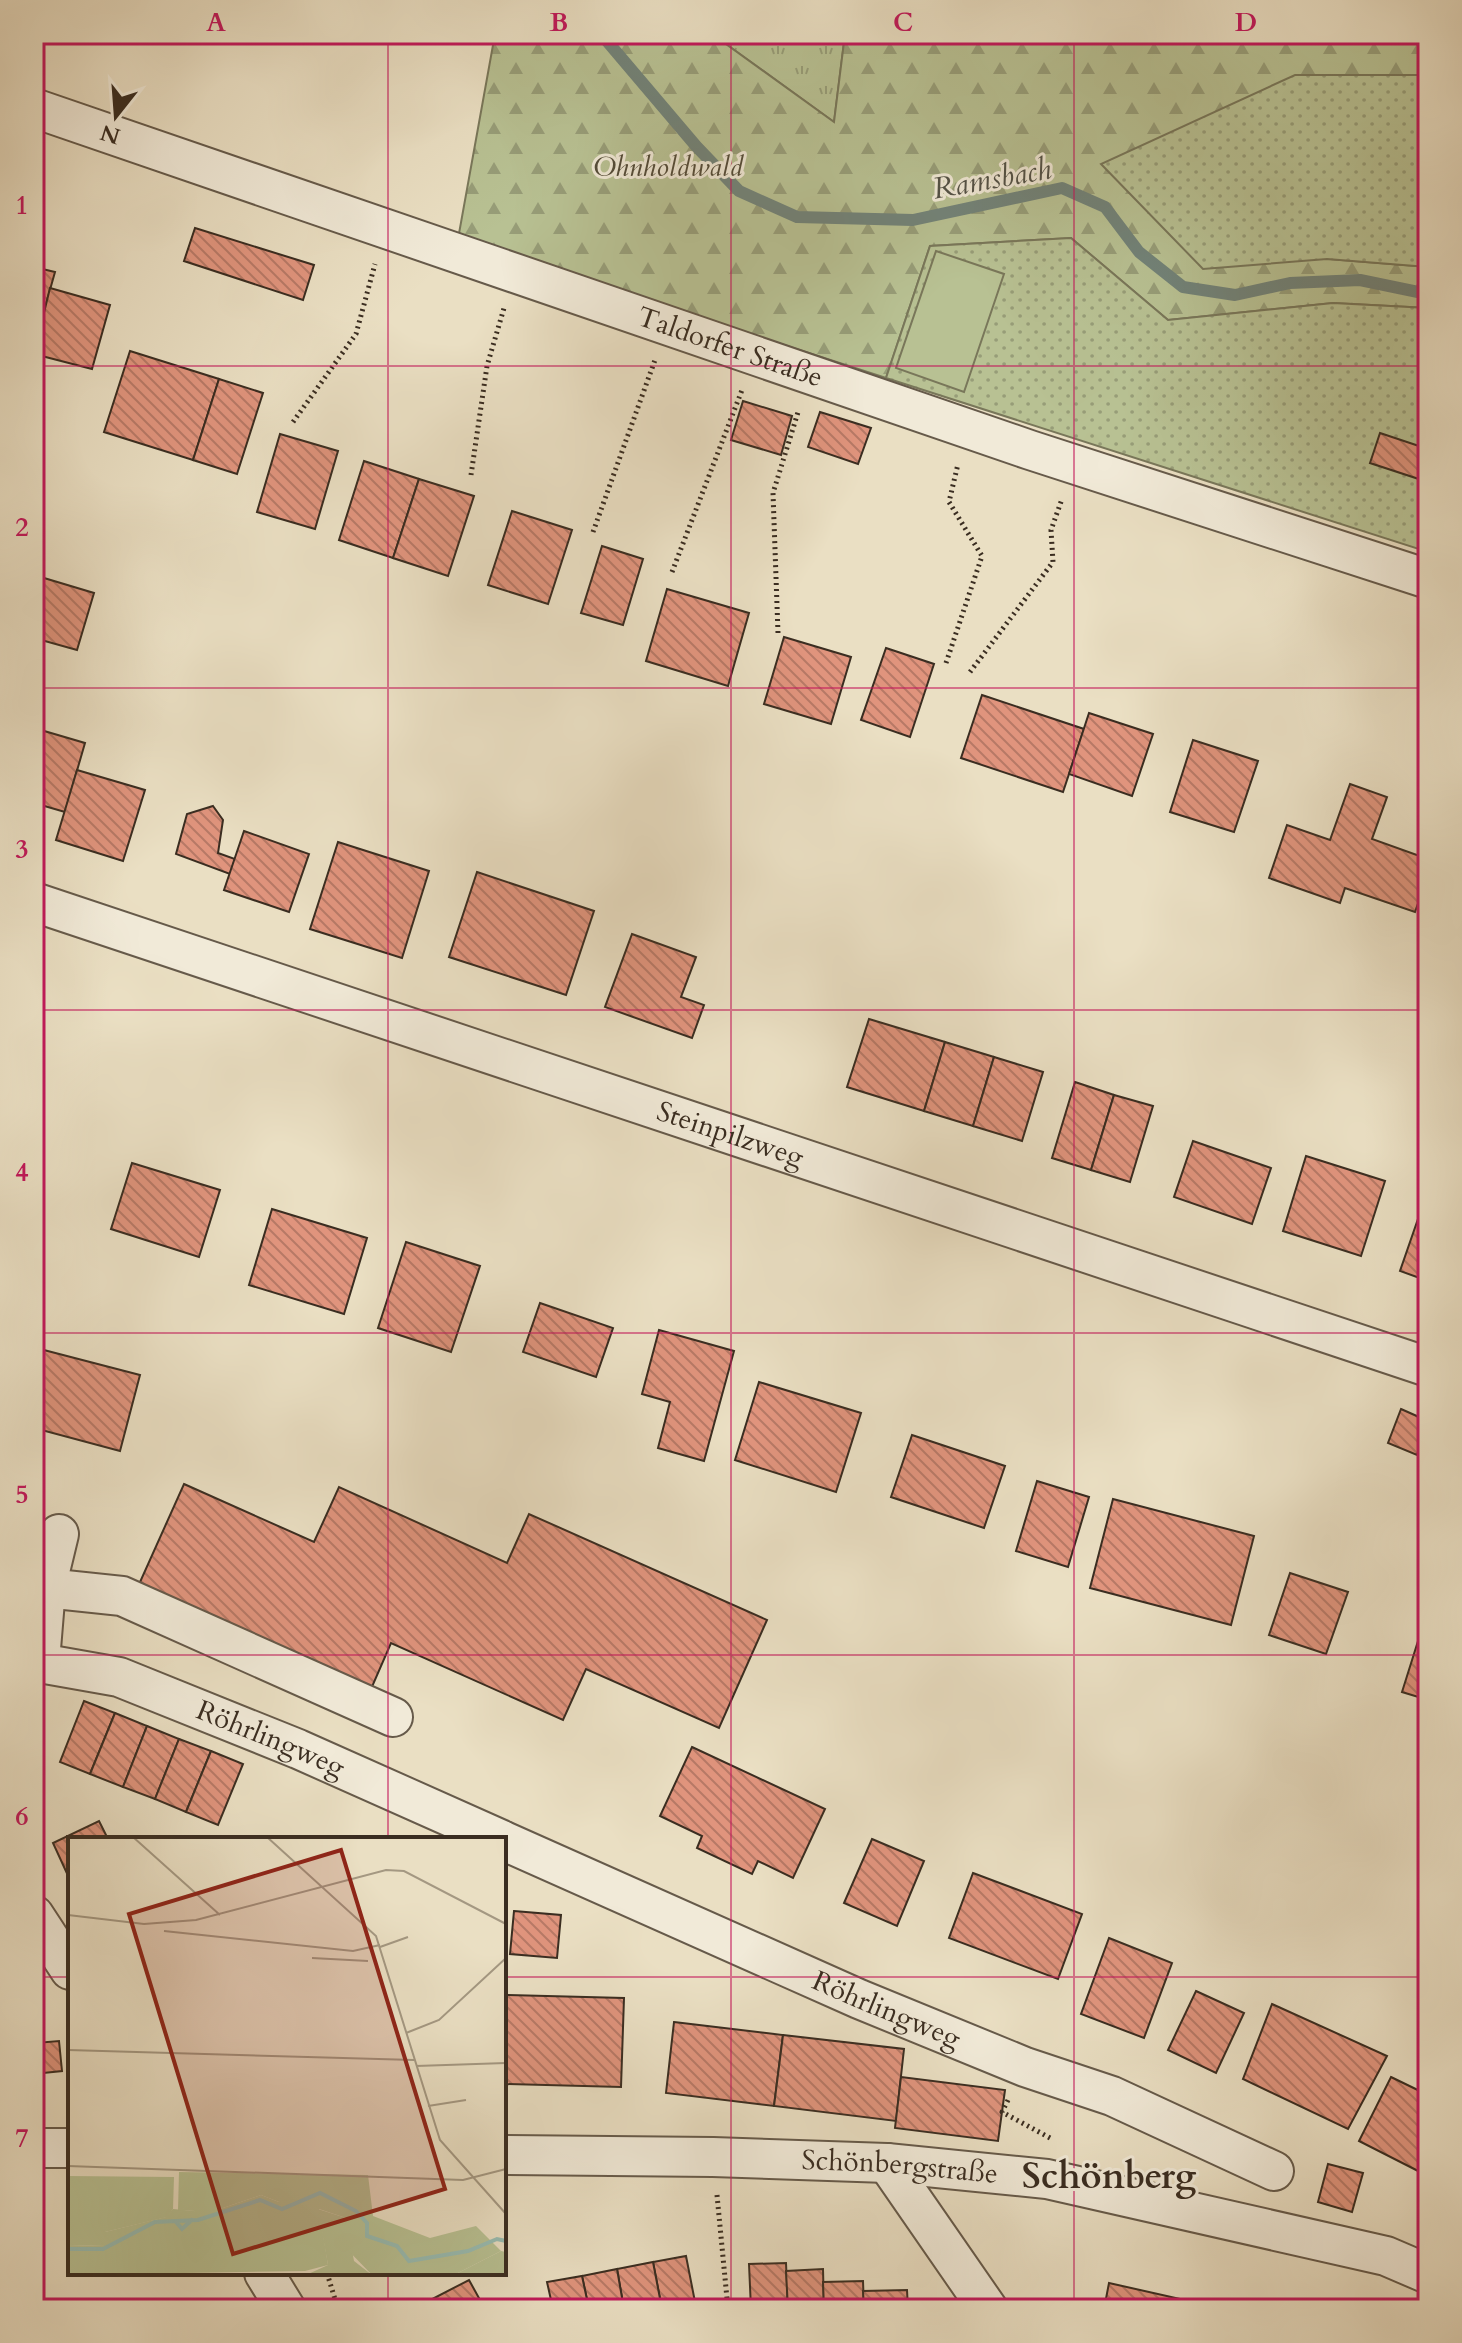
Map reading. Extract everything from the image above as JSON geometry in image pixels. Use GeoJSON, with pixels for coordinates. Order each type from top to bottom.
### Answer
{"type":"FeatureCollection","features":[{"type":"Feature","properties":{"kind":"street","name":"Taldorfer Straße"},"geometry":{"type":"LineString","coordinates":[[34,108],[1075,465],[1428,579]]}},
{"type":"Feature","properties":{"kind":"street","name":"Steinpilzweg"},"geometry":{"type":"LineString","coordinates":[[34,902],[1428,1367]]}},
{"type":"Feature","properties":{"kind":"street"},"geometry":{"type":"LineString","coordinates":[[37,1662],[46,1588],[59,1534]]}},
{"type":"Feature","properties":{"kind":"street"},"geometry":{"type":"LineString","coordinates":[[46,1588],[122,1596],[393,1717]]}},
{"type":"Feature","properties":{"kind":"street","name":"Röhrlingweg"},"geometry":{"type":"LineString","coordinates":[[37,1662],[119,1677],[298,1749],[495,1837]]}},
{"type":"Feature","properties":{"kind":"street","name":"Röhrlingweg"},"geometry":{"type":"LineString","coordinates":[[506,1842],[859,1999],[1025,2067],[1112,2096],[1274,2171]]}},
{"type":"Feature","properties":{"kind":"street"},"geometry":{"type":"LineString","coordinates":[[34,1915],[68,1967]]}},
{"type":"Feature","properties":{"kind":"street"},"geometry":{"type":"LineString","coordinates":[[34,2148],[68,2148]]}},
{"type":"Feature","properties":{"kind":"street","name":"Schönbergstraße"},"geometry":{"type":"LineString","coordinates":[[506,2155],[887,2163],[1047,2179],[1386,2256],[1428,2274]]}},
{"type":"Feature","properties":{"kind":"street"},"geometry":{"type":"LineString","coordinates":[[887,2163],[988,2309]]}},
{"type":"Feature","properties":{"kind":"street"},"geometry":{"type":"LineString","coordinates":[[265,2275],[286,2309]]}},
{"type":"Feature","properties":{"kind":"path"},"geometry":{"type":"LineString","coordinates":[[293,422],[356,334],[384,228]]}},
{"type":"Feature","properties":{"kind":"path"},"geometry":{"type":"LineString","coordinates":[[471,475],[487,366],[515,273]]}},
{"type":"Feature","properties":{"kind":"path"},"geometry":{"type":"LineString","coordinates":[[593,532],[668,325]]}},
{"type":"Feature","properties":{"kind":"path"},"geometry":{"type":"LineString","coordinates":[[672,572],[755,355]]}},
{"type":"Feature","properties":{"kind":"path"},"geometry":{"type":"LineString","coordinates":[[778,633],[773,493],[810,374]]}},
{"type":"Feature","properties":{"kind":"path"},"geometry":{"type":"LineString","coordinates":[[946,663],[982,556],[949,502],[966,428]]}},
{"type":"Feature","properties":{"kind":"path"},"geometry":{"type":"LineString","coordinates":[[970,672],[1053,562],[1051,530],[1075,465]]}},
{"type":"Feature","properties":{"kind":"path"},"geometry":{"type":"LineString","coordinates":[[1025,2067],[1002,2112],[1057,2142],[1047,2179]]}},
{"type":"Feature","properties":{"kind":"path"},"geometry":{"type":"LineString","coordinates":[[713,2157],[728,2309]]}},
{"type":"Feature","properties":{"kind":"path"},"geometry":{"type":"LineString","coordinates":[[328,2275],[338,2309]]}},
{"type":"Feature","properties":{"kind":"green space","name":"Ohnholdwald"},"geometry":{"type":"Polygon","coordinates":[[[495,34],[712,34],[834,122],[845,34],[1428,34],[1428,107],[1327,259],[1428,267],[1428,308],[1333,303],[1168,320],[1071,238],[930,246],[886,378],[458,239],[495,34]]]}},
{"type":"Feature","properties":{"kind":"green space"},"geometry":{"type":"Polygon","coordinates":[[[712,34],[845,34],[834,122],[712,34]]]}},
{"type":"Feature","properties":{"kind":"green space"},"geometry":{"type":"Polygon","coordinates":[[[1295,75],[1428,75],[1428,267],[1327,259],[1203,269],[1101,164],[1295,75]]]}},
{"type":"Feature","properties":{"kind":"green space"},"geometry":{"type":"Polygon","coordinates":[[[1071,238],[1168,320],[1333,303],[1428,308],[1428,552],[886,378],[930,246],[1071,238]]]}},
{"type":"Feature","properties":{"kind":"green space"},"geometry":{"type":"Polygon","coordinates":[[[936,251],[1004,274],[964,392],[896,368],[936,251]]]}},
{"type":"Feature","properties":{"kind":"building"},"geometry":{"type":"Polygon","coordinates":[[[195,228],[314,265],[303,300],[184,261],[195,228]]]}},
{"type":"Feature","properties":{"kind":"building"},"geometry":{"type":"Polygon","coordinates":[[[34,267],[55,272],[37,336],[34,335],[34,267]]]}},
{"type":"Feature","properties":{"kind":"building"},"geometry":{"type":"Polygon","coordinates":[[[50,288],[110,305],[92,369],[34,354],[50,288]]]}},
{"type":"Feature","properties":{"kind":"building"},"geometry":{"type":"Polygon","coordinates":[[[130,351],[219,379],[193,460],[104,432],[130,351]]]}},
{"type":"Feature","properties":{"kind":"building"},"geometry":{"type":"Polygon","coordinates":[[[219,379],[263,393],[237,474],[193,460],[219,379]]]}},
{"type":"Feature","properties":{"kind":"building"},"geometry":{"type":"Polygon","coordinates":[[[743,401],[792,416],[781,455],[731,440],[743,401]]]}},
{"type":"Feature","properties":{"kind":"building"},"geometry":{"type":"Polygon","coordinates":[[[820,412],[871,428],[858,464],[808,447],[820,412]]]}},
{"type":"Feature","properties":{"kind":"building"},"geometry":{"type":"Polygon","coordinates":[[[1380,433],[1428,449],[1428,482],[1370,463],[1380,433]]]}},
{"type":"Feature","properties":{"kind":"building"},"geometry":{"type":"Polygon","coordinates":[[[280,434],[338,451],[315,529],[257,512],[280,434]]]}},
{"type":"Feature","properties":{"kind":"building"},"geometry":{"type":"Polygon","coordinates":[[[364,461],[419,479],[393,558],[339,540],[364,461]]]}},
{"type":"Feature","properties":{"kind":"building"},"geometry":{"type":"Polygon","coordinates":[[[419,479],[474,496],[448,576],[393,558],[419,479]]]}},
{"type":"Feature","properties":{"kind":"building"},"geometry":{"type":"Polygon","coordinates":[[[512,511],[572,530],[548,604],[488,585],[512,511]]]}},
{"type":"Feature","properties":{"kind":"building"},"geometry":{"type":"Polygon","coordinates":[[[602,546],[643,559],[623,625],[581,613],[602,546]]]}},
{"type":"Feature","properties":{"kind":"building"},"geometry":{"type":"Polygon","coordinates":[[[34,575],[94,593],[77,650],[34,638],[34,575]]]}},
{"type":"Feature","properties":{"kind":"building"},"geometry":{"type":"Polygon","coordinates":[[[667,589],[749,613],[728,686],[646,661],[667,589]]]}},
{"type":"Feature","properties":{"kind":"building"},"geometry":{"type":"Polygon","coordinates":[[[784,637],[851,657],[831,724],[764,704],[784,637]]]}},
{"type":"Feature","properties":{"kind":"building"},"geometry":{"type":"Polygon","coordinates":[[[886,648],[934,664],[910,737],[861,720],[886,648]]]}},
{"type":"Feature","properties":{"kind":"building"},"geometry":{"type":"Polygon","coordinates":[[[982,695],[1084,729],[1063,792],[961,758],[982,695]]]}},
{"type":"Feature","properties":{"kind":"building"},"geometry":{"type":"Polygon","coordinates":[[[1089,713],[1153,734],[1132,796],[1069,774],[1089,713]]]}},
{"type":"Feature","properties":{"kind":"building"},"geometry":{"type":"Polygon","coordinates":[[[34,728],[85,743],[65,812],[34,803],[34,728]]]}},
{"type":"Feature","properties":{"kind":"building"},"geometry":{"type":"Polygon","coordinates":[[[1193,740],[1258,761],[1234,832],[1170,812],[1193,740]]]}},
{"type":"Feature","properties":{"kind":"building"},"geometry":{"type":"Polygon","coordinates":[[[77,770],[145,790],[123,861],[56,840],[77,770]]]}},
{"type":"Feature","properties":{"kind":"building"},"geometry":{"type":"Polygon","coordinates":[[[1350,784],[1387,797],[1372,839],[1428,859],[1428,875],[1415,912],[1345,888],[1340,903],[1269,878],[1287,825],[1330,840],[1350,784]]]}},
{"type":"Feature","properties":{"kind":"building"},"geometry":{"type":"Polygon","coordinates":[[[213,806],[223,820],[218,853],[235,859],[230,874],[176,854],[187,814],[213,806]]]}},
{"type":"Feature","properties":{"kind":"building"},"geometry":{"type":"Polygon","coordinates":[[[244,831],[309,854],[289,912],[224,890],[244,831]]]}},
{"type":"Feature","properties":{"kind":"building"},"geometry":{"type":"Polygon","coordinates":[[[338,842],[429,871],[402,958],[310,929],[338,842]]]}},
{"type":"Feature","properties":{"kind":"building"},"geometry":{"type":"Polygon","coordinates":[[[477,872],[594,911],[566,995],[449,957],[477,872]]]}},
{"type":"Feature","properties":{"kind":"building"},"geometry":{"type":"Polygon","coordinates":[[[632,934],[696,957],[681,997],[704,1005],[692,1038],[605,1007],[632,934]]]}},
{"type":"Feature","properties":{"kind":"building"},"geometry":{"type":"Polygon","coordinates":[[[869,1019],[945,1042],[924,1111],[847,1087],[869,1019]]]}},
{"type":"Feature","properties":{"kind":"building"},"geometry":{"type":"Polygon","coordinates":[[[945,1042],[994,1057],[973,1126],[924,1111],[945,1042]]]}},
{"type":"Feature","properties":{"kind":"building"},"geometry":{"type":"Polygon","coordinates":[[[994,1057],[1043,1072],[1022,1141],[973,1126],[994,1057]]]}},
{"type":"Feature","properties":{"kind":"building"},"geometry":{"type":"Polygon","coordinates":[[[1075,1082],[1114,1095],[1091,1170],[1052,1158],[1075,1082]]]}},
{"type":"Feature","properties":{"kind":"building"},"geometry":{"type":"Polygon","coordinates":[[[1114,1095],[1153,1106],[1130,1182],[1091,1170],[1114,1095]]]}},
{"type":"Feature","properties":{"kind":"building"},"geometry":{"type":"Polygon","coordinates":[[[1193,1141],[1271,1168],[1252,1224],[1174,1197],[1193,1141]]]}},
{"type":"Feature","properties":{"kind":"building"},"geometry":{"type":"Polygon","coordinates":[[[1306,1156],[1385,1181],[1361,1256],[1283,1231],[1306,1156]]]}},
{"type":"Feature","properties":{"kind":"building"},"geometry":{"type":"Polygon","coordinates":[[[132,1163],[220,1190],[199,1257],[111,1229],[132,1163]]]}},
{"type":"Feature","properties":{"kind":"building"},"geometry":{"type":"Polygon","coordinates":[[[1428,1190],[1428,1281],[1400,1271],[1428,1190]]]}},
{"type":"Feature","properties":{"kind":"building"},"geometry":{"type":"Polygon","coordinates":[[[272,1209],[367,1238],[344,1314],[249,1285],[272,1209]]]}},
{"type":"Feature","properties":{"kind":"building"},"geometry":{"type":"Polygon","coordinates":[[[406,1242],[480,1266],[451,1352],[378,1328],[406,1242]]]}},
{"type":"Feature","properties":{"kind":"building"},"geometry":{"type":"Polygon","coordinates":[[[540,1303],[613,1328],[596,1377],[523,1352],[540,1303]]]}},
{"type":"Feature","properties":{"kind":"building"},"geometry":{"type":"Polygon","coordinates":[[[659,1330],[734,1351],[704,1461],[658,1448],[670,1402],[642,1394],[659,1330]]]}},
{"type":"Feature","properties":{"kind":"building"},"geometry":{"type":"Polygon","coordinates":[[[40,1349],[140,1375],[120,1451],[34,1428],[34,1373],[40,1349]]]}},
{"type":"Feature","properties":{"kind":"building"},"geometry":{"type":"Polygon","coordinates":[[[759,1382],[861,1413],[836,1492],[735,1460],[759,1382]]]}},
{"type":"Feature","properties":{"kind":"building"},"geometry":{"type":"Polygon","coordinates":[[[1401,1409],[1428,1421],[1417,1455],[1388,1443],[1401,1409]]]}},
{"type":"Feature","properties":{"kind":"building"},"geometry":{"type":"Polygon","coordinates":[[[912,1435],[1005,1466],[984,1528],[891,1497],[912,1435]]]}},
{"type":"Feature","properties":{"kind":"building"},"geometry":{"type":"Polygon","coordinates":[[[1037,1481],[1089,1497],[1068,1567],[1016,1551],[1037,1481]]]}},
{"type":"Feature","properties":{"kind":"building"},"geometry":{"type":"Polygon","coordinates":[[[184,1484],[314,1542],[339,1487],[507,1563],[529,1514],[767,1620],[719,1728],[586,1669],[563,1720],[391,1643],[368,1696],[136,1591],[184,1484]]]}},
{"type":"Feature","properties":{"kind":"building"},"geometry":{"type":"Polygon","coordinates":[[[1113,1499],[1254,1536],[1231,1625],[1090,1588],[1113,1499]]]}},
{"type":"Feature","properties":{"kind":"building"},"geometry":{"type":"Polygon","coordinates":[[[1290,1573],[1348,1592],[1326,1654],[1269,1635],[1290,1573]]]}},
{"type":"Feature","properties":{"kind":"building"},"geometry":{"type":"Polygon","coordinates":[[[1424,1622],[1428,1623],[1428,1700],[1402,1692],[1424,1622]]]}},
{"type":"Feature","properties":{"kind":"building"},"geometry":{"type":"Polygon","coordinates":[[[84,1701],[115,1713],[90,1774],[60,1762],[84,1701]]]}},
{"type":"Feature","properties":{"kind":"building"},"geometry":{"type":"Polygon","coordinates":[[[115,1713],[147,1726],[123,1787],[90,1774],[115,1713]]]}},
{"type":"Feature","properties":{"kind":"building"},"geometry":{"type":"Polygon","coordinates":[[[147,1726],[179,1739],[155,1799],[123,1787],[147,1726]]]}},
{"type":"Feature","properties":{"kind":"building"},"geometry":{"type":"Polygon","coordinates":[[[179,1739],[211,1751],[186,1812],[155,1799],[179,1739]]]}},
{"type":"Feature","properties":{"kind":"building"},"geometry":{"type":"Polygon","coordinates":[[[692,1747],[825,1809],[793,1878],[758,1861],[752,1874],[697,1848],[702,1836],[660,1816],[692,1747]]]}},
{"type":"Feature","properties":{"kind":"building"},"geometry":{"type":"Polygon","coordinates":[[[211,1751],[243,1764],[218,1825],[186,1812],[211,1751]]]}},
{"type":"Feature","properties":{"kind":"building"},"geometry":{"type":"Polygon","coordinates":[[[99,1821],[107,1837],[68,1837],[68,1876],[53,1843],[99,1821]]]}},
{"type":"Feature","properties":{"kind":"building"},"geometry":{"type":"Polygon","coordinates":[[[872,1839],[924,1861],[897,1926],[844,1903],[872,1839]]]}},
{"type":"Feature","properties":{"kind":"building"},"geometry":{"type":"Polygon","coordinates":[[[973,1873],[1082,1914],[1058,1979],[949,1938],[973,1873]]]}},
{"type":"Feature","properties":{"kind":"building"},"geometry":{"type":"Polygon","coordinates":[[[514,1911],[561,1915],[557,1958],[510,1954],[514,1911]]]}},
{"type":"Feature","properties":{"kind":"building"},"geometry":{"type":"Polygon","coordinates":[[[1109,1938],[1172,1963],[1144,2038],[1081,2014],[1109,1938]]]}},
{"type":"Feature","properties":{"kind":"building"},"geometry":{"type":"Polygon","coordinates":[[[1196,1991],[1244,2013],[1216,2073],[1168,2050],[1196,1991]]]}},
{"type":"Feature","properties":{"kind":"building"},"geometry":{"type":"Polygon","coordinates":[[[507,1995],[624,1998],[621,2087],[506,2084],[507,1995]]]}},
{"type":"Feature","properties":{"kind":"building"},"geometry":{"type":"Polygon","coordinates":[[[1272,2004],[1387,2056],[1348,2129],[1243,2079],[1272,2004]]]}},
{"type":"Feature","properties":{"kind":"building"},"geometry":{"type":"Polygon","coordinates":[[[674,2022],[783,2035],[774,2106],[666,2093],[674,2022]]]}},
{"type":"Feature","properties":{"kind":"building"},"geometry":{"type":"Polygon","coordinates":[[[34,2024],[36,2043],[59,2041],[62,2071],[34,2074],[34,2024]]]}},
{"type":"Feature","properties":{"kind":"building"},"geometry":{"type":"Polygon","coordinates":[[[783,2035],[904,2049],[896,2121],[774,2106],[783,2035]]]}},
{"type":"Feature","properties":{"kind":"building"},"geometry":{"type":"Polygon","coordinates":[[[901,2077],[1005,2090],[998,2141],[895,2128],[901,2077]]]}},
{"type":"Feature","properties":{"kind":"building"},"geometry":{"type":"Polygon","coordinates":[[[1391,2077],[1428,2095],[1428,2176],[1359,2141],[1391,2077]]]}},
{"type":"Feature","properties":{"kind":"building"},"geometry":{"type":"Polygon","coordinates":[[[1328,2164],[1363,2173],[1352,2212],[1318,2202],[1328,2164]]]}},
{"type":"Feature","properties":{"kind":"building"},"geometry":{"type":"Polygon","coordinates":[[[686,2256],[696,2307],[662,2309],[653,2262],[686,2256]]]}},
{"type":"Feature","properties":{"kind":"building"},"geometry":{"type":"Polygon","coordinates":[[[653,2262],[662,2309],[624,2309],[617,2269],[653,2262]]]}},
{"type":"Feature","properties":{"kind":"building"},"geometry":{"type":"Polygon","coordinates":[[[786,2263],[788,2309],[751,2309],[749,2264],[786,2263]]]}},
{"type":"Feature","properties":{"kind":"building"},"geometry":{"type":"Polygon","coordinates":[[[617,2269],[624,2309],[589,2309],[582,2276],[617,2269]]]}},
{"type":"Feature","properties":{"kind":"building"},"geometry":{"type":"Polygon","coordinates":[[[823,2269],[824,2309],[788,2309],[786,2271],[823,2269]]]}},
{"type":"Feature","properties":{"kind":"building"},"geometry":{"type":"Polygon","coordinates":[[[582,2276],[589,2309],[553,2309],[547,2282],[582,2276]]]}},
{"type":"Feature","properties":{"kind":"building"},"geometry":{"type":"Polygon","coordinates":[[[469,2280],[485,2309],[413,2309],[469,2280]]]}},
{"type":"Feature","properties":{"kind":"building"},"geometry":{"type":"Polygon","coordinates":[[[863,2281],[864,2309],[824,2309],[823,2282],[863,2281]]]}},
{"type":"Feature","properties":{"kind":"building"},"geometry":{"type":"Polygon","coordinates":[[[1109,2283],[1198,2303],[1197,2309],[1104,2309],[1109,2283]]]}},
{"type":"Feature","properties":{"kind":"building"},"geometry":{"type":"Polygon","coordinates":[[[907,2290],[908,2309],[864,2309],[863,2291],[907,2290]]]}},
{"type":"Feature","properties":{"kind":"waterway","name":"Ramsbach"},"geometry":{"type":"LineString","coordinates":[[601,34],[696,146],[739,191],[797,217],[913,220],[1062,188],[1105,207],[1139,252],[1183,287],[1235,295],[1290,283],[1360,280],[1418,292],[1428,290]]}},
{"type":"Feature","properties":{"kind":"district","name":"Schönberg"},"geometry":{"type":"Point","coordinates":[1109,2176]}}]}
